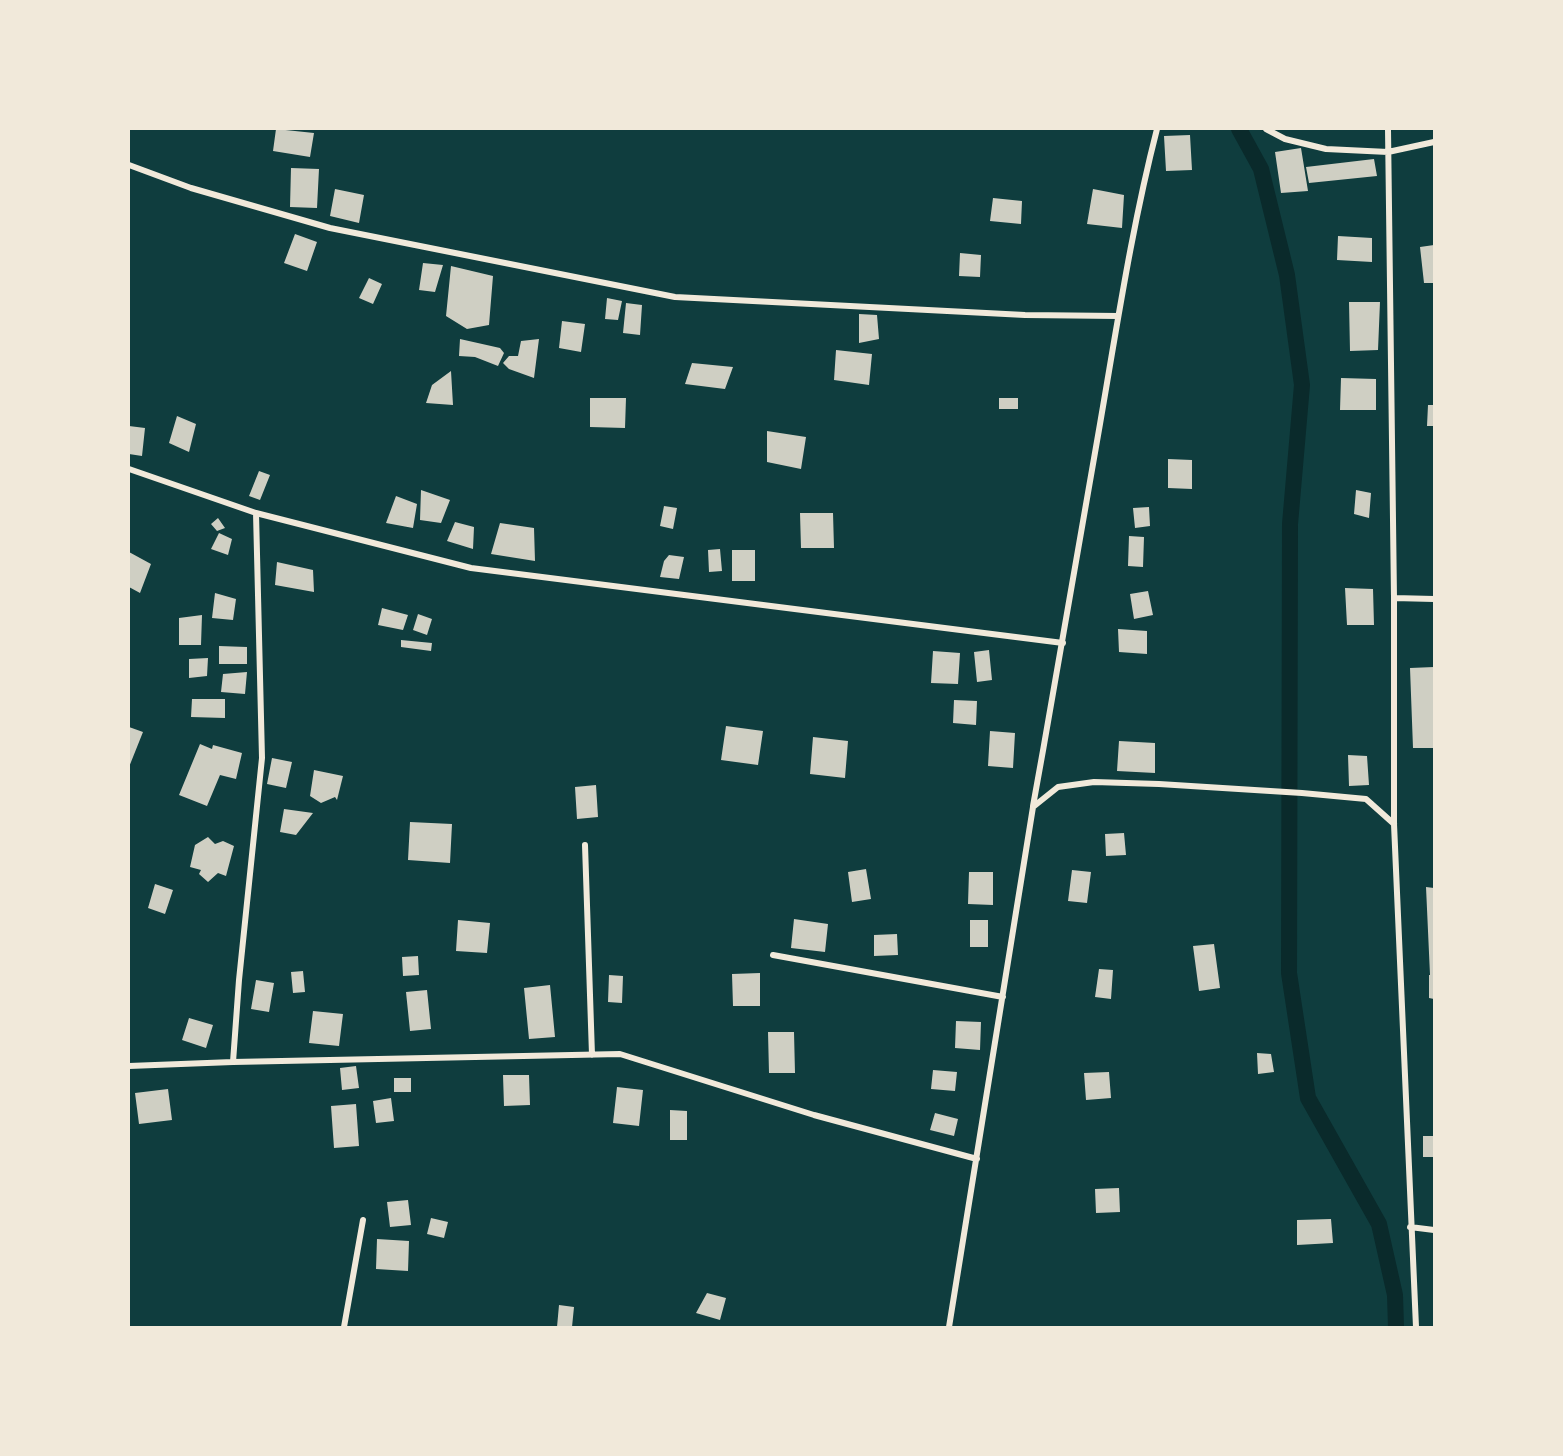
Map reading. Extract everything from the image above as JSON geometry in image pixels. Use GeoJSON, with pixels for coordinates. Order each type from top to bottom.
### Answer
{"type":"FeatureCollection","features":[{"type":"Feature","properties":{"kind":"street"},"geometry":{"type":"LineString","coordinates":[[949,1327],[1033,807],[1118,316],[1144,180],[1157,129]]}},
{"type":"Feature","properties":{"kind":"street"},"geometry":{"type":"LineString","coordinates":[[1266,129],[1285,139],[1326,149],[1388,152],[1434,142]]}},
{"type":"Feature","properties":{"kind":"street"},"geometry":{"type":"LineString","coordinates":[[1388,129],[1394,598],[1394,824],[1416,1327]]}},
{"type":"Feature","properties":{"kind":"street"},"geometry":{"type":"LineString","coordinates":[[129,165],[191,189],[330,228],[675,297],[1025,315],[1118,316]]}},
{"type":"Feature","properties":{"kind":"street"},"geometry":{"type":"LineString","coordinates":[[129,469],[255,513],[471,568],[1063,643]]}},
{"type":"Feature","properties":{"kind":"street"},"geometry":{"type":"LineString","coordinates":[[233,1062],[239,980],[262,758],[255,513]]}},
{"type":"Feature","properties":{"kind":"street"},"geometry":{"type":"LineString","coordinates":[[1394,598],[1434,599]]}},
{"type":"Feature","properties":{"kind":"street"},"geometry":{"type":"LineString","coordinates":[[1033,807],[1058,787],[1094,782],[1241,789],[1366,799],[1394,824]]}},
{"type":"Feature","properties":{"kind":"street"},"geometry":{"type":"LineString","coordinates":[[585,845],[592,1055]]}},
{"type":"Feature","properties":{"kind":"street"},"geometry":{"type":"LineString","coordinates":[[773,955],[1003,997]]}},
{"type":"Feature","properties":{"kind":"street"},"geometry":{"type":"LineString","coordinates":[[129,1066],[620,1054],[814,1115],[977,1159]]}},
{"type":"Feature","properties":{"kind":"street"},"geometry":{"type":"LineString","coordinates":[[344,1327],[363,1220]]}},
{"type":"Feature","properties":{"kind":"street"},"geometry":{"type":"LineString","coordinates":[[1410,1227],[1434,1230]]}},
{"type":"Feature","properties":{"kind":"building"},"geometry":{"type":"Polygon","coordinates":[[[276,129],[314,133],[310,157],[273,151],[276,129]]]}},
{"type":"Feature","properties":{"kind":"building"},"geometry":{"type":"Polygon","coordinates":[[[1190,135],[1192,170],[1166,171],[1164,136],[1190,135]]]}},
{"type":"Feature","properties":{"kind":"building"},"geometry":{"type":"Polygon","coordinates":[[[1301,148],[1308,191],[1281,193],[1275,152],[1301,148]]]}},
{"type":"Feature","properties":{"kind":"building"},"geometry":{"type":"Polygon","coordinates":[[[1374,159],[1377,176],[1309,183],[1306,167],[1374,159]]]}},
{"type":"Feature","properties":{"kind":"building"},"geometry":{"type":"Polygon","coordinates":[[[291,168],[319,169],[317,208],[290,207],[291,168]]]}},
{"type":"Feature","properties":{"kind":"building"},"geometry":{"type":"Polygon","coordinates":[[[335,189],[364,195],[359,223],[330,216],[335,189]]]}},
{"type":"Feature","properties":{"kind":"building"},"geometry":{"type":"Polygon","coordinates":[[[1093,189],[1124,195],[1122,228],[1087,224],[1093,189]]]}},
{"type":"Feature","properties":{"kind":"building"},"geometry":{"type":"Polygon","coordinates":[[[993,198],[1022,201],[1021,224],[990,221],[993,198]]]}},
{"type":"Feature","properties":{"kind":"building"},"geometry":{"type":"Polygon","coordinates":[[[295,234],[317,242],[307,271],[284,263],[295,234]]]}},
{"type":"Feature","properties":{"kind":"building"},"geometry":{"type":"Polygon","coordinates":[[[1338,236],[1372,238],[1372,262],[1337,260],[1338,236]]]}},
{"type":"Feature","properties":{"kind":"building"},"geometry":{"type":"Polygon","coordinates":[[[1434,245],[1434,283],[1424,283],[1420,247],[1434,245]]]}},
{"type":"Feature","properties":{"kind":"building"},"geometry":{"type":"Polygon","coordinates":[[[960,253],[981,255],[980,277],[959,276],[960,253]]]}},
{"type":"Feature","properties":{"kind":"building"},"geometry":{"type":"Polygon","coordinates":[[[423,263],[443,265],[435,292],[419,290],[423,263]]]}},
{"type":"Feature","properties":{"kind":"building"},"geometry":{"type":"Polygon","coordinates":[[[451,266],[493,276],[489,325],[467,329],[446,316],[451,266]]]}},
{"type":"Feature","properties":{"kind":"building"},"geometry":{"type":"Polygon","coordinates":[[[369,278],[382,284],[373,304],[359,298],[369,278]]]}},
{"type":"Feature","properties":{"kind":"building"},"geometry":{"type":"Polygon","coordinates":[[[607,298],[622,301],[618,320],[605,319],[607,298]]]}},
{"type":"Feature","properties":{"kind":"building"},"geometry":{"type":"Polygon","coordinates":[[[1349,302],[1380,302],[1378,350],[1350,351],[1349,302]]]}},
{"type":"Feature","properties":{"kind":"building"},"geometry":{"type":"Polygon","coordinates":[[[626,303],[642,305],[640,335],[623,333],[626,303]]]}},
{"type":"Feature","properties":{"kind":"building"},"geometry":{"type":"Polygon","coordinates":[[[859,314],[877,315],[879,339],[859,343],[859,314]]]}},
{"type":"Feature","properties":{"kind":"building"},"geometry":{"type":"Polygon","coordinates":[[[562,321],[585,324],[581,352],[559,348],[562,321]]]}},
{"type":"Feature","properties":{"kind":"building"},"geometry":{"type":"Polygon","coordinates":[[[460,339],[500,348],[504,353],[498,366],[475,357],[459,356],[460,339]]]}},
{"type":"Feature","properties":{"kind":"building"},"geometry":{"type":"Polygon","coordinates":[[[539,339],[534,378],[509,369],[503,363],[509,356],[518,356],[521,341],[539,339]]]}},
{"type":"Feature","properties":{"kind":"building"},"geometry":{"type":"Polygon","coordinates":[[[836,350],[872,354],[869,385],[834,380],[836,350]]]}},
{"type":"Feature","properties":{"kind":"building"},"geometry":{"type":"Polygon","coordinates":[[[692,363],[733,367],[725,389],[685,384],[692,363]]]}},
{"type":"Feature","properties":{"kind":"building"},"geometry":{"type":"Polygon","coordinates":[[[451,371],[453,405],[426,403],[432,385],[451,371]]]}},
{"type":"Feature","properties":{"kind":"building"},"geometry":{"type":"Polygon","coordinates":[[[1341,378],[1376,379],[1376,410],[1340,410],[1341,378]]]}},
{"type":"Feature","properties":{"kind":"building"},"geometry":{"type":"Polygon","coordinates":[[[590,398],[626,398],[625,428],[590,427],[590,398]]]}},
{"type":"Feature","properties":{"kind":"building"},"geometry":{"type":"Polygon","coordinates":[[[999,398],[1018,398],[1018,409],[999,409],[999,398]]]}},
{"type":"Feature","properties":{"kind":"building"},"geometry":{"type":"Polygon","coordinates":[[[1428,405],[1434,405],[1434,426],[1427,426],[1428,405]]]}},
{"type":"Feature","properties":{"kind":"building"},"geometry":{"type":"Polygon","coordinates":[[[177,416],[196,424],[189,452],[169,443],[177,416]]]}},
{"type":"Feature","properties":{"kind":"building"},"geometry":{"type":"Polygon","coordinates":[[[129,426],[145,428],[142,456],[129,454],[129,426]]]}},
{"type":"Feature","properties":{"kind":"building"},"geometry":{"type":"Polygon","coordinates":[[[767,431],[806,437],[801,469],[767,462],[767,431]]]}},
{"type":"Feature","properties":{"kind":"building"},"geometry":{"type":"Polygon","coordinates":[[[1168,459],[1192,460],[1192,489],[1168,488],[1168,459]]]}},
{"type":"Feature","properties":{"kind":"building"},"geometry":{"type":"Polygon","coordinates":[[[259,471],[270,475],[260,500],[249,496],[259,471]]]}},
{"type":"Feature","properties":{"kind":"building"},"geometry":{"type":"Polygon","coordinates":[[[421,490],[450,500],[441,523],[420,520],[421,490]]]}},
{"type":"Feature","properties":{"kind":"building"},"geometry":{"type":"Polygon","coordinates":[[[1356,490],[1371,493],[1369,518],[1354,514],[1356,490]]]}},
{"type":"Feature","properties":{"kind":"building"},"geometry":{"type":"Polygon","coordinates":[[[396,496],[417,504],[413,528],[386,523],[396,496]]]}},
{"type":"Feature","properties":{"kind":"building"},"geometry":{"type":"Polygon","coordinates":[[[664,506],[677,508],[673,529],[660,526],[664,506]]]}},
{"type":"Feature","properties":{"kind":"building"},"geometry":{"type":"Polygon","coordinates":[[[1149,507],[1150,526],[1135,528],[1133,508],[1149,507]]]}},
{"type":"Feature","properties":{"kind":"building"},"geometry":{"type":"Polygon","coordinates":[[[800,513],[833,513],[834,548],[801,548],[800,513]]]}},
{"type":"Feature","properties":{"kind":"building"},"geometry":{"type":"Polygon","coordinates":[[[218,518],[225,528],[217,531],[211,524],[218,518]]]}},
{"type":"Feature","properties":{"kind":"building"},"geometry":{"type":"Polygon","coordinates":[[[455,522],[474,527],[473,549],[447,541],[455,522]]]}},
{"type":"Feature","properties":{"kind":"building"},"geometry":{"type":"Polygon","coordinates":[[[500,523],[534,528],[535,561],[491,554],[500,523]]]}},
{"type":"Feature","properties":{"kind":"building"},"geometry":{"type":"Polygon","coordinates":[[[219,533],[232,539],[228,555],[211,549],[219,533]]]}},
{"type":"Feature","properties":{"kind":"building"},"geometry":{"type":"Polygon","coordinates":[[[1129,536],[1144,537],[1143,567],[1128,566],[1129,536]]]}},
{"type":"Feature","properties":{"kind":"building"},"geometry":{"type":"Polygon","coordinates":[[[720,549],[722,571],[709,572],[708,550],[720,549]]]}},
{"type":"Feature","properties":{"kind":"building"},"geometry":{"type":"Polygon","coordinates":[[[732,550],[755,550],[755,581],[732,581],[732,550]]]}},
{"type":"Feature","properties":{"kind":"building"},"geometry":{"type":"Polygon","coordinates":[[[129,552],[151,564],[140,593],[129,587],[129,552]]]}},
{"type":"Feature","properties":{"kind":"building"},"geometry":{"type":"Polygon","coordinates":[[[669,555],[684,557],[679,579],[660,577],[664,561],[669,555]]]}},
{"type":"Feature","properties":{"kind":"building"},"geometry":{"type":"Polygon","coordinates":[[[277,562],[313,570],[314,592],[275,585],[277,562]]]}},
{"type":"Feature","properties":{"kind":"building"},"geometry":{"type":"Polygon","coordinates":[[[1345,588],[1373,589],[1374,625],[1347,625],[1345,588]]]}},
{"type":"Feature","properties":{"kind":"building"},"geometry":{"type":"Polygon","coordinates":[[[1148,591],[1153,615],[1134,619],[1130,594],[1148,591]]]}},
{"type":"Feature","properties":{"kind":"building"},"geometry":{"type":"Polygon","coordinates":[[[215,593],[236,599],[233,620],[212,618],[215,593]]]}},
{"type":"Feature","properties":{"kind":"building"},"geometry":{"type":"Polygon","coordinates":[[[382,608],[408,615],[403,630],[378,625],[382,608]]]}},
{"type":"Feature","properties":{"kind":"building"},"geometry":{"type":"Polygon","coordinates":[[[418,614],[432,619],[427,635],[413,630],[418,614]]]}},
{"type":"Feature","properties":{"kind":"building"},"geometry":{"type":"Polygon","coordinates":[[[202,615],[201,645],[179,645],[179,618],[202,615]]]}},
{"type":"Feature","properties":{"kind":"building"},"geometry":{"type":"Polygon","coordinates":[[[1118,629],[1147,631],[1147,654],[1119,652],[1118,629]]]}},
{"type":"Feature","properties":{"kind":"building"},"geometry":{"type":"Polygon","coordinates":[[[401,640],[432,643],[431,651],[401,647],[401,640]]]}},
{"type":"Feature","properties":{"kind":"building"},"geometry":{"type":"Polygon","coordinates":[[[219,646],[247,647],[247,664],[219,664],[219,646]]]}},
{"type":"Feature","properties":{"kind":"building"},"geometry":{"type":"Polygon","coordinates":[[[989,650],[992,680],[977,682],[974,652],[989,650]]]}},
{"type":"Feature","properties":{"kind":"building"},"geometry":{"type":"Polygon","coordinates":[[[933,651],[960,653],[958,684],[931,683],[933,651]]]}},
{"type":"Feature","properties":{"kind":"building"},"geometry":{"type":"Polygon","coordinates":[[[208,658],[207,676],[189,678],[189,659],[208,658]]]}},
{"type":"Feature","properties":{"kind":"building"},"geometry":{"type":"Polygon","coordinates":[[[1434,667],[1434,748],[1413,748],[1410,668],[1434,667]]]}},
{"type":"Feature","properties":{"kind":"building"},"geometry":{"type":"Polygon","coordinates":[[[247,672],[245,694],[221,692],[223,674],[247,672]]]}},
{"type":"Feature","properties":{"kind":"building"},"geometry":{"type":"Polygon","coordinates":[[[192,699],[225,699],[225,718],[191,717],[192,699]]]}},
{"type":"Feature","properties":{"kind":"building"},"geometry":{"type":"Polygon","coordinates":[[[954,700],[977,701],[976,725],[953,723],[954,700]]]}},
{"type":"Feature","properties":{"kind":"building"},"geometry":{"type":"Polygon","coordinates":[[[726,726],[763,731],[758,765],[721,760],[726,726]]]}},
{"type":"Feature","properties":{"kind":"building"},"geometry":{"type":"Polygon","coordinates":[[[129,727],[143,732],[129,767],[129,727]]]}},
{"type":"Feature","properties":{"kind":"building"},"geometry":{"type":"Polygon","coordinates":[[[990,731],[1015,733],[1013,768],[988,766],[990,731]]]}},
{"type":"Feature","properties":{"kind":"building"},"geometry":{"type":"Polygon","coordinates":[[[813,737],[848,741],[845,778],[810,774],[813,737]]]}},
{"type":"Feature","properties":{"kind":"building"},"geometry":{"type":"Polygon","coordinates":[[[1119,741],[1155,743],[1155,773],[1117,771],[1119,741]]]}},
{"type":"Feature","properties":{"kind":"building"},"geometry":{"type":"Polygon","coordinates":[[[200,744],[212,749],[213,745],[242,753],[236,779],[220,775],[207,806],[179,795],[200,744]]]}},
{"type":"Feature","properties":{"kind":"building"},"geometry":{"type":"Polygon","coordinates":[[[1348,755],[1367,756],[1369,785],[1349,786],[1348,755]]]}},
{"type":"Feature","properties":{"kind":"building"},"geometry":{"type":"Polygon","coordinates":[[[272,758],[292,762],[286,788],[267,784],[272,758]]]}},
{"type":"Feature","properties":{"kind":"building"},"geometry":{"type":"Polygon","coordinates":[[[314,770],[343,776],[337,800],[335,797],[321,803],[310,796],[314,770]]]}},
{"type":"Feature","properties":{"kind":"building"},"geometry":{"type":"Polygon","coordinates":[[[596,785],[598,817],[577,819],[575,787],[596,785]]]}},
{"type":"Feature","properties":{"kind":"building"},"geometry":{"type":"Polygon","coordinates":[[[284,809],[313,813],[296,835],[280,832],[284,809]]]}},
{"type":"Feature","properties":{"kind":"building"},"geometry":{"type":"Polygon","coordinates":[[[410,822],[452,824],[450,863],[408,860],[410,822]]]}},
{"type":"Feature","properties":{"kind":"building"},"geometry":{"type":"Polygon","coordinates":[[[1124,833],[1126,855],[1106,856],[1105,834],[1124,833]]]}},
{"type":"Feature","properties":{"kind":"building"},"geometry":{"type":"Polygon","coordinates":[[[208,837],[215,844],[223,841],[234,846],[226,876],[218,873],[208,882],[199,874],[201,870],[190,867],[195,845],[208,837]]]}},
{"type":"Feature","properties":{"kind":"building"},"geometry":{"type":"Polygon","coordinates":[[[866,869],[871,899],[852,902],[848,872],[866,869]]]}},
{"type":"Feature","properties":{"kind":"building"},"geometry":{"type":"Polygon","coordinates":[[[1072,870],[1091,872],[1087,903],[1068,901],[1072,870]]]}},
{"type":"Feature","properties":{"kind":"building"},"geometry":{"type":"Polygon","coordinates":[[[969,872],[993,872],[993,905],[968,904],[969,872]]]}},
{"type":"Feature","properties":{"kind":"building"},"geometry":{"type":"Polygon","coordinates":[[[155,884],[173,890],[165,914],[148,908],[155,884]]]}},
{"type":"Feature","properties":{"kind":"building"},"geometry":{"type":"Polygon","coordinates":[[[1426,887],[1434,888],[1434,999],[1429,998],[1426,887]]]}},
{"type":"Feature","properties":{"kind":"building"},"geometry":{"type":"Polygon","coordinates":[[[794,919],[828,924],[825,952],[791,948],[794,919]]]}},
{"type":"Feature","properties":{"kind":"building"},"geometry":{"type":"Polygon","coordinates":[[[458,920],[490,923],[487,953],[456,951],[458,920]]]}},
{"type":"Feature","properties":{"kind":"building"},"geometry":{"type":"Polygon","coordinates":[[[970,920],[988,920],[988,947],[970,947],[970,920]]]}},
{"type":"Feature","properties":{"kind":"building"},"geometry":{"type":"Polygon","coordinates":[[[897,934],[898,955],[874,956],[874,935],[897,934]]]}},
{"type":"Feature","properties":{"kind":"building"},"geometry":{"type":"Polygon","coordinates":[[[1214,944],[1220,988],[1199,991],[1193,946],[1214,944]]]}},
{"type":"Feature","properties":{"kind":"building"},"geometry":{"type":"Polygon","coordinates":[[[418,956],[419,975],[403,976],[402,957],[418,956]]]}},
{"type":"Feature","properties":{"kind":"building"},"geometry":{"type":"Polygon","coordinates":[[[1099,969],[1113,970],[1111,999],[1095,997],[1099,969]]]}},
{"type":"Feature","properties":{"kind":"building"},"geometry":{"type":"Polygon","coordinates":[[[303,971],[305,992],[293,993],[291,972],[303,971]]]}},
{"type":"Feature","properties":{"kind":"building"},"geometry":{"type":"Polygon","coordinates":[[[760,973],[760,1006],[733,1006],[732,974],[760,973]]]}},
{"type":"Feature","properties":{"kind":"building"},"geometry":{"type":"Polygon","coordinates":[[[609,975],[623,976],[622,1003],[608,1002],[609,975]]]}},
{"type":"Feature","properties":{"kind":"building"},"geometry":{"type":"Polygon","coordinates":[[[256,980],[274,983],[269,1012],[251,1009],[256,980]]]}},
{"type":"Feature","properties":{"kind":"building"},"geometry":{"type":"Polygon","coordinates":[[[550,985],[555,1037],[529,1039],[524,988],[550,985]]]}},
{"type":"Feature","properties":{"kind":"building"},"geometry":{"type":"Polygon","coordinates":[[[427,990],[431,1029],[410,1031],[406,992],[427,990]]]}},
{"type":"Feature","properties":{"kind":"building"},"geometry":{"type":"Polygon","coordinates":[[[313,1011],[343,1014],[339,1046],[309,1043],[313,1011]]]}},
{"type":"Feature","properties":{"kind":"building"},"geometry":{"type":"Polygon","coordinates":[[[189,1018],[213,1025],[206,1048],[182,1040],[189,1018]]]}},
{"type":"Feature","properties":{"kind":"building"},"geometry":{"type":"Polygon","coordinates":[[[956,1021],[981,1022],[980,1050],[955,1048],[956,1021]]]}},
{"type":"Feature","properties":{"kind":"building"},"geometry":{"type":"Polygon","coordinates":[[[768,1032],[794,1032],[795,1073],[769,1073],[768,1032]]]}},
{"type":"Feature","properties":{"kind":"building"},"geometry":{"type":"Polygon","coordinates":[[[1257,1053],[1271,1054],[1274,1072],[1258,1074],[1257,1053]]]}},
{"type":"Feature","properties":{"kind":"building"},"geometry":{"type":"Polygon","coordinates":[[[356,1066],[359,1088],[342,1090],[340,1068],[356,1066]]]}},
{"type":"Feature","properties":{"kind":"building"},"geometry":{"type":"Polygon","coordinates":[[[933,1070],[957,1072],[955,1091],[931,1089],[933,1070]]]}},
{"type":"Feature","properties":{"kind":"building"},"geometry":{"type":"Polygon","coordinates":[[[1109,1072],[1111,1098],[1086,1100],[1084,1073],[1109,1072]]]}},
{"type":"Feature","properties":{"kind":"building"},"geometry":{"type":"Polygon","coordinates":[[[503,1075],[529,1075],[530,1105],[504,1106],[503,1075]]]}},
{"type":"Feature","properties":{"kind":"building"},"geometry":{"type":"Polygon","coordinates":[[[394,1078],[411,1078],[411,1092],[394,1092],[394,1078]]]}},
{"type":"Feature","properties":{"kind":"building"},"geometry":{"type":"Polygon","coordinates":[[[617,1087],[643,1090],[639,1126],[613,1123],[617,1087]]]}},
{"type":"Feature","properties":{"kind":"building"},"geometry":{"type":"Polygon","coordinates":[[[168,1089],[172,1120],[139,1124],[135,1093],[168,1089]]]}},
{"type":"Feature","properties":{"kind":"building"},"geometry":{"type":"Polygon","coordinates":[[[391,1098],[394,1121],[376,1123],[373,1101],[391,1098]]]}},
{"type":"Feature","properties":{"kind":"building"},"geometry":{"type":"Polygon","coordinates":[[[356,1104],[359,1146],[334,1148],[331,1106],[356,1104]]]}},
{"type":"Feature","properties":{"kind":"building"},"geometry":{"type":"Polygon","coordinates":[[[670,1110],[687,1111],[687,1140],[670,1140],[670,1110]]]}},
{"type":"Feature","properties":{"kind":"building"},"geometry":{"type":"Polygon","coordinates":[[[935,1113],[958,1119],[954,1136],[930,1130],[935,1113]]]}},
{"type":"Feature","properties":{"kind":"building"},"geometry":{"type":"Polygon","coordinates":[[[1423,1136],[1434,1136],[1434,1157],[1423,1157],[1423,1136]]]}},
{"type":"Feature","properties":{"kind":"building"},"geometry":{"type":"Polygon","coordinates":[[[1119,1188],[1120,1212],[1096,1213],[1095,1189],[1119,1188]]]}},
{"type":"Feature","properties":{"kind":"building"},"geometry":{"type":"Polygon","coordinates":[[[408,1200],[411,1225],[390,1227],[387,1202],[408,1200]]]}},
{"type":"Feature","properties":{"kind":"building"},"geometry":{"type":"Polygon","coordinates":[[[431,1218],[448,1222],[444,1238],[427,1234],[431,1218]]]}},
{"type":"Feature","properties":{"kind":"building"},"geometry":{"type":"Polygon","coordinates":[[[1331,1219],[1333,1243],[1297,1245],[1297,1220],[1331,1219]]]}},
{"type":"Feature","properties":{"kind":"building"},"geometry":{"type":"Polygon","coordinates":[[[377,1239],[409,1241],[408,1271],[376,1269],[377,1239]]]}},
{"type":"Feature","properties":{"kind":"building"},"geometry":{"type":"Polygon","coordinates":[[[707,1293],[726,1298],[720,1320],[696,1313],[707,1293]]]}},
{"type":"Feature","properties":{"kind":"building"},"geometry":{"type":"Polygon","coordinates":[[[559,1305],[574,1307],[572,1327],[557,1327],[559,1305]]]}},
{"type":"Feature","properties":{"kind":"waterway"},"geometry":{"type":"LineString","coordinates":[[1239,129],[1261,169],[1287,275],[1302,385],[1290,524],[1289,973],[1308,1098],[1379,1224],[1395,1295],[1396,1327]]}}]}
